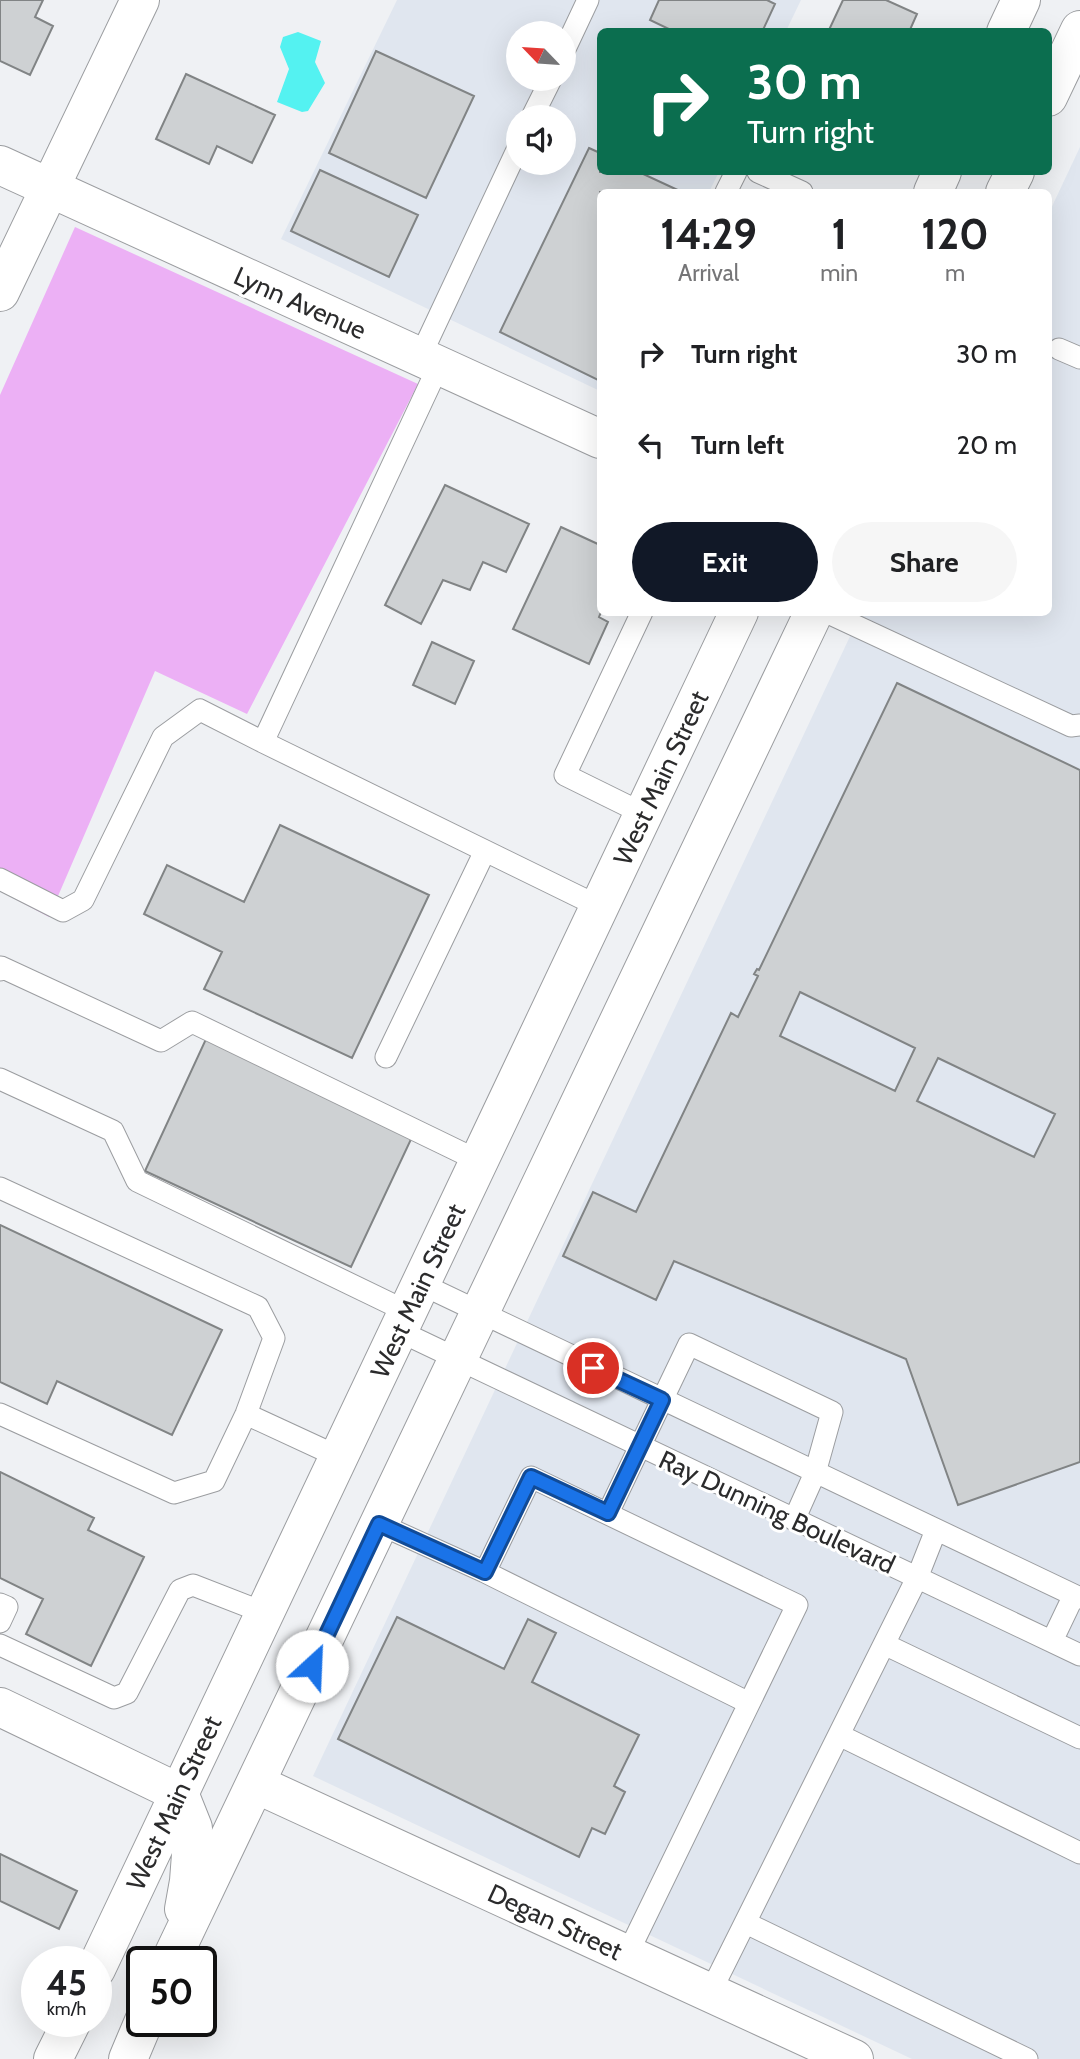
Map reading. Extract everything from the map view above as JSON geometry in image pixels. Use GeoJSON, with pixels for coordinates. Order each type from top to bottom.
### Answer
{"type":"FeatureCollection","features":[{"type":"Feature","properties":{"kind":"main road"},"geometry":{"type":"LineString","coordinates":[[0,292],[140,0]]}},
{"type":"Feature","properties":{"kind":"main road"},"geometry":{"type":"LineString","coordinates":[[1008,28],[1021,0]]}},
{"type":"Feature","properties":{"kind":"main road"},"geometry":{"type":"LineString","coordinates":[[1060,72],[1080,30]]}},
{"type":"Feature","properties":{"kind":"main road","name":"Lynn Avenue"},"geometry":{"type":"LineString","coordinates":[[0,165],[597,438]]}},
{"type":"Feature","properties":{"kind":"main road","name":"West Main Street"},"geometry":{"type":"LineString","coordinates":[[107,1946],[737,616]]}},
{"type":"Feature","properties":{"kind":"main road"},"geometry":{"type":"LineString","coordinates":[[177,1946],[812,616]]}},
{"type":"Feature","properties":{"kind":"main road"},"geometry":{"type":"LineString","coordinates":[[0,1707],[178,1793],[193,1828],[189,1881],[175,1946]]}},
{"type":"Feature","properties":{"kind":"main road","name":"Degan Street"},"geometry":{"type":"LineString","coordinates":[[256,1784],[854,2059]]}},
{"type":"Feature","properties":{"kind":"main road"},"geometry":{"type":"LineString","coordinates":[[53,2059],[64,2037]]}},
{"type":"Feature","properties":{"kind":"main road"},"geometry":{"type":"LineString","coordinates":[[128,2059],[137,2037]]}},
{"type":"Feature","properties":{"kind":"lane"},"geometry":{"type":"LineString","coordinates":[[576,26],[588,0]]}},
{"type":"Feature","properties":{"kind":"lane"},"geometry":{"type":"LineString","coordinates":[[263,742],[507,175]]}},
{"type":"Feature","properties":{"kind":"lane"},"geometry":{"type":"LineString","coordinates":[[765,175],[795,189]]}},
{"type":"Feature","properties":{"kind":"lane"},"geometry":{"type":"LineString","coordinates":[[1059,349],[1080,358]]}},
{"type":"Feature","properties":{"kind":"lane"},"geometry":{"type":"LineString","coordinates":[[640,616],[565,775],[644,814]]}},
{"type":"Feature","properties":{"kind":"lane"},"geometry":{"type":"LineString","coordinates":[[835,616],[1071,726],[1080,724]]}},
{"type":"Feature","properties":{"kind":"lane"},"geometry":{"type":"LineString","coordinates":[[0,879],[63,911],[83,900],[163,737],[200,710],[600,907]]}},
{"type":"Feature","properties":{"kind":"lane"},"geometry":{"type":"LineString","coordinates":[[386,1057],[485,851]]}},
{"type":"Feature","properties":{"kind":"lane"},"geometry":{"type":"LineString","coordinates":[[0,970],[1,967],[161,1041],[192,1022],[479,1161]]}},
{"type":"Feature","properties":{"kind":"lane"},"geometry":{"type":"LineString","coordinates":[[0,1079],[113,1131],[136,1181],[409,1309]]}},
{"type":"Feature","properties":{"kind":"lane"},"geometry":{"type":"LineString","coordinates":[[0,1188],[258,1307],[274,1338],[246,1414],[214,1481],[174,1493],[0,1414]]}},
{"type":"Feature","properties":{"kind":"lane","name":"Ray Dunning Boulevard"},"geometry":{"type":"LineString","coordinates":[[409,1309],[479,1314],[1077,1596]]}},
{"type":"Feature","properties":{"kind":"lane","name":"Ray Dunning Boulevard"},"geometry":{"type":"LineString","coordinates":[[409,1309],[456,1360],[1080,1655]]}},
{"type":"Feature","properties":{"kind":"lane"},"geometry":{"type":"LineString","coordinates":[[608,1513],[689,1344],[832,1412],[816,1473],[794,1520]]}},
{"type":"Feature","properties":{"kind":"lane"},"geometry":{"type":"LineString","coordinates":[[246,1414],[339,1457]]}},
{"type":"Feature","properties":{"kind":"lane"},"geometry":{"type":"LineString","coordinates":[[485,1572],[531,1477],[797,1605],[627,1955]]}},
{"type":"Feature","properties":{"kind":"lane"},"geometry":{"type":"LineString","coordinates":[[379,1524],[485,1572],[749,1703]]}},
{"type":"Feature","properties":{"kind":"lane"},"geometry":{"type":"LineString","coordinates":[[710,1993],[917,1578],[936,1530]]}},
{"type":"Feature","properties":{"kind":"lane"},"geometry":{"type":"LineString","coordinates":[[0,1646],[114,1698],[127,1693],[180,1590],[193,1585],[265,1613]]}},
{"type":"Feature","properties":{"kind":"lane"},"geometry":{"type":"LineString","coordinates":[[1052,1642],[1077,1596]]}},
{"type":"Feature","properties":{"kind":"lane"},"geometry":{"type":"LineString","coordinates":[[0,1604],[6,1608],[0,1622]]}},
{"type":"Feature","properties":{"kind":"lane"},"geometry":{"type":"LineString","coordinates":[[884,1644],[1080,1738]]}},
{"type":"Feature","properties":{"kind":"lane"},"geometry":{"type":"LineString","coordinates":[[839,1735],[1080,1853]]}},
{"type":"Feature","properties":{"kind":"lane"},"geometry":{"type":"LineString","coordinates":[[746,1923],[1027,2059]]}},
{"type":"Feature","properties":{"kind":"shaded area"},"geometry":{"type":"Polygon","coordinates":[[[397,0],[801,0],[787,28],[597,28],[597,175],[718,175],[710,189],[597,189],[597,390],[281,239],[397,0]]]}},
{"type":"Feature","properties":{"kind":"shaded area"},"geometry":{"type":"Polygon","coordinates":[[[1080,147],[1080,2059],[912,2059],[313,1776],[860,616],[1052,616],[1052,206],[1080,147]]]}},
{"type":"Feature","properties":{"kind":"shaded area"},"geometry":{"type":"Polygon","coordinates":[[[75,227],[418,384],[247,714],[155,671],[49,917],[0,891],[0,395],[75,227]]]}},
{"type":"Feature","properties":{"kind":"water"},"geometry":{"type":"Polygon","coordinates":[[[298,32],[321,41],[315,62],[325,83],[308,111],[302,112],[277,102],[289,69],[280,47],[283,37],[298,32]]]}},
{"type":"Feature","properties":{"kind":"building"},"geometry":{"type":"Polygon","coordinates":[[[0,0],[43,0],[35,17],[53,26],[30,75],[0,61],[0,0]]]}},
{"type":"Feature","properties":{"kind":"building"},"geometry":{"type":"Polygon","coordinates":[[[659,0],[767,0],[775,4],[764,28],[667,28],[650,20],[659,0]]]}},
{"type":"Feature","properties":{"kind":"building"},"geometry":{"type":"Polygon","coordinates":[[[843,0],[886,0],[917,14],[911,28],[830,28],[843,0]]]}},
{"type":"Feature","properties":{"kind":"building"},"geometry":{"type":"Polygon","coordinates":[[[376,51],[474,96],[426,198],[329,153],[376,51]]]}},
{"type":"Feature","properties":{"kind":"building"},"geometry":{"type":"Polygon","coordinates":[[[186,74],[275,115],[252,163],[217,146],[209,164],[156,139],[186,74]]]}},
{"type":"Feature","properties":{"kind":"building"},"geometry":{"type":"Polygon","coordinates":[[[589,148],[597,152],[597,175],[645,175],[676,189],[597,189],[597,380],[500,332],[589,148]]]}},
{"type":"Feature","properties":{"kind":"building"},"geometry":{"type":"Polygon","coordinates":[[[320,170],[418,215],[389,277],[291,231],[320,170]]]}},
{"type":"Feature","properties":{"kind":"building"},"geometry":{"type":"Polygon","coordinates":[[[445,485],[529,524],[506,572],[483,562],[470,590],[443,580],[421,624],[385,605],[445,485]]]}},
{"type":"Feature","properties":{"kind":"building"},"geometry":{"type":"Polygon","coordinates":[[[561,527],[597,544],[597,616],[608,622],[589,664],[513,629],[561,527]]]}},
{"type":"Feature","properties":{"kind":"building"},"geometry":{"type":"Polygon","coordinates":[[[432,642],[474,661],[455,704],[413,685],[432,642]]]}},
{"type":"Feature","properties":{"kind":"building"},"geometry":{"type":"Polygon","coordinates":[[[897,683],[1080,770],[1080,1462],[958,1505],[906,1359],[674,1261],[656,1300],[563,1256],[593,1192],[636,1212],[731,1013],[738,1017],[758,976],[754,974],[759,970],[897,683]],[[800,992],[780,1036],[895,1091],[915,1048],[800,992]],[[938,1058],[917,1101],[1034,1157],[1055,1114],[938,1058]]]}},
{"type":"Feature","properties":{"kind":"building"},"geometry":{"type":"Polygon","coordinates":[[[280,825],[429,895],[352,1058],[204,989],[222,952],[144,914],[167,865],[244,902],[280,825]]]}},
{"type":"Feature","properties":{"kind":"building"},"geometry":{"type":"Polygon","coordinates":[[[206,1039],[413,1135],[351,1267],[145,1171],[206,1039]]]}},
{"type":"Feature","properties":{"kind":"building"},"geometry":{"type":"Polygon","coordinates":[[[0,1225],[222,1330],[172,1435],[57,1381],[47,1404],[0,1382],[0,1225]]]}},
{"type":"Feature","properties":{"kind":"building"},"geometry":{"type":"Polygon","coordinates":[[[0,1472],[94,1518],[88,1530],[144,1557],[91,1666],[26,1634],[43,1599],[0,1578],[0,1472]]]}},
{"type":"Feature","properties":{"kind":"building"},"geometry":{"type":"Polygon","coordinates":[[[397,1617],[504,1669],[528,1619],[556,1633],[532,1682],[639,1735],[614,1786],[625,1792],[605,1834],[592,1828],[579,1857],[338,1739],[397,1617]]]}},
{"type":"Feature","properties":{"kind":"building"},"geometry":{"type":"Polygon","coordinates":[[[0,1854],[77,1891],[59,1929],[0,1901],[0,1854]]]}},
{"type":"Feature","properties":{"kind":"route"},"geometry":{"type":"LineString","coordinates":[[312,1666],[379,1524],[485,1572],[531,1477],[608,1513],[662,1400],[593,1368]]}}]}
